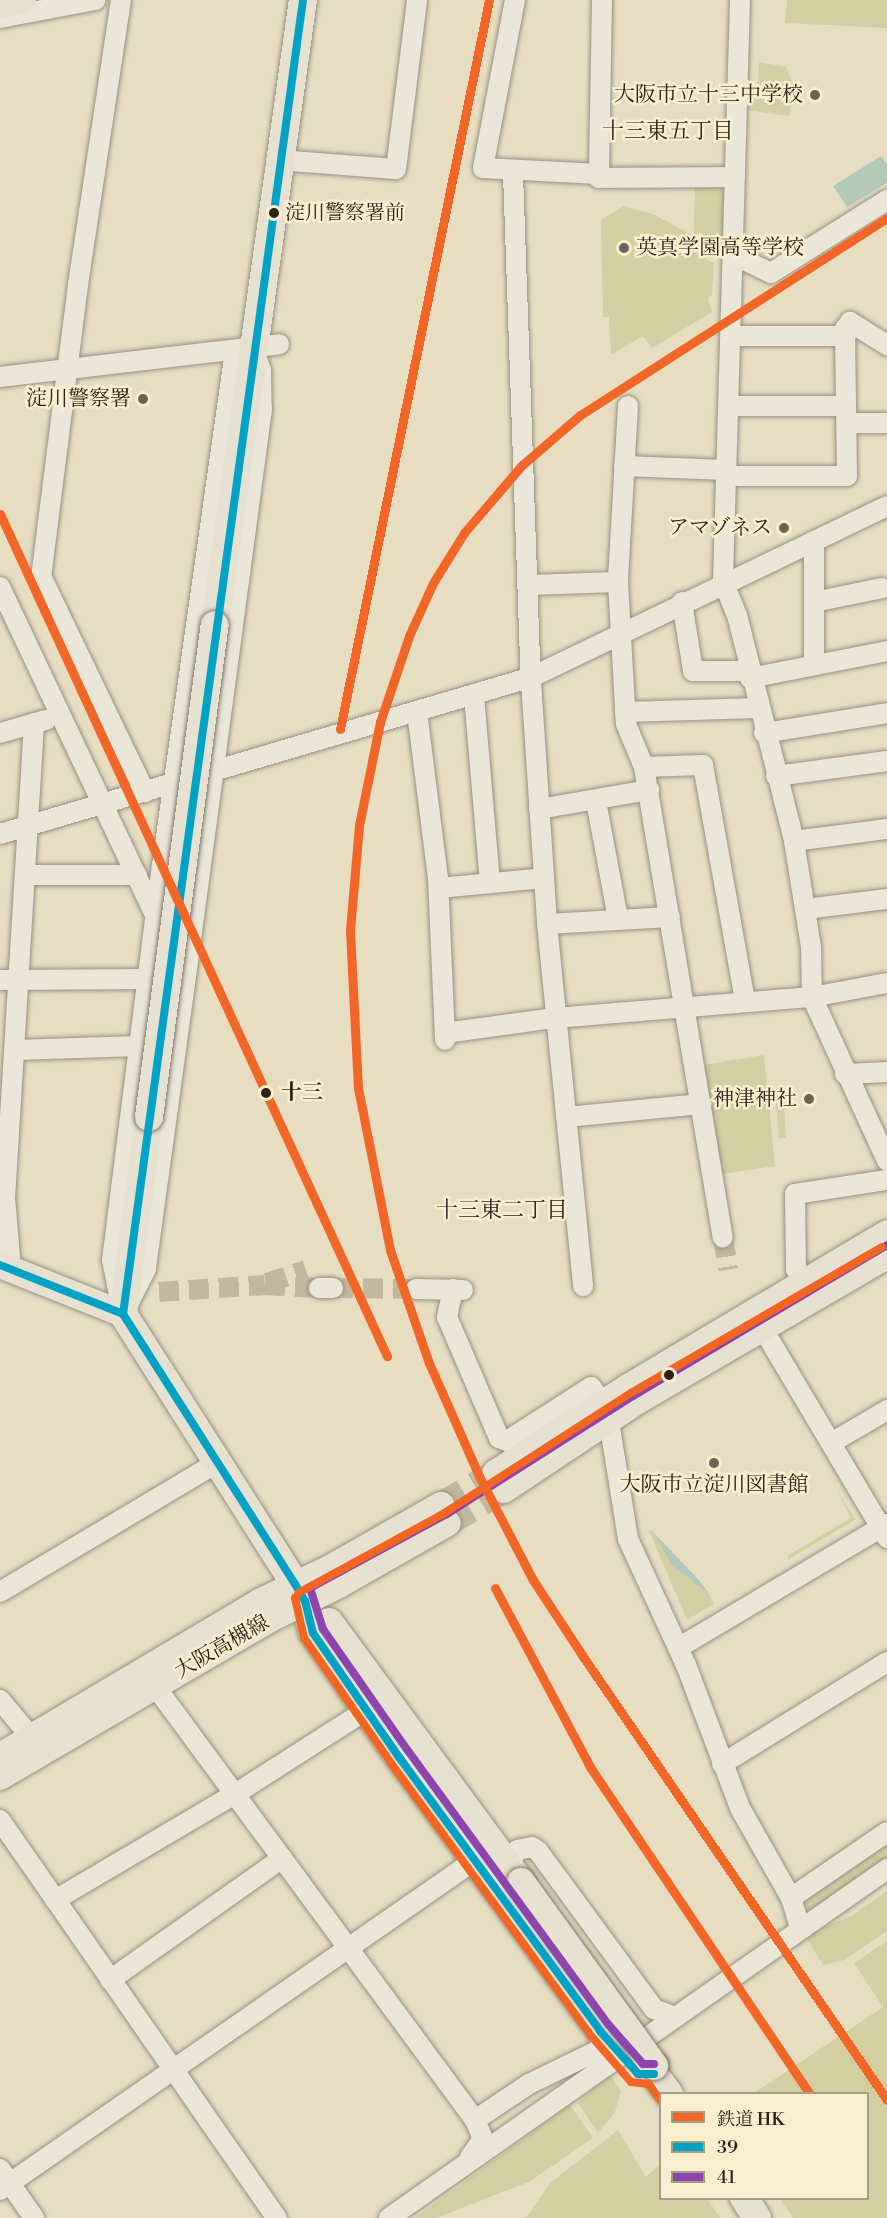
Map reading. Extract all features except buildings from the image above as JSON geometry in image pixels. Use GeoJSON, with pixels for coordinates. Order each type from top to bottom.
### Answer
{"type":"FeatureCollection","features":[{"type":"Feature","properties":{"kind":"highway"},"geometry":{"type":"LineString","coordinates":[[303,0],[278,160],[266,345],[214,625],[123,1314],[300,1593],[329,1623],[517,1877],[656,2079]]}},
{"type":"Feature","properties":{"kind":"highway"},"geometry":{"type":"LineString","coordinates":[[300,1593],[313,1633],[475,1860],[609,2038],[656,2079]]}},
{"type":"Feature","properties":{"kind":"highway"},"geometry":{"type":"LineString","coordinates":[[745,2200],[758,2218]]}},
{"type":"Feature","properties":{"kind":"main road"},"geometry":{"type":"LineString","coordinates":[[499,1481],[607,1412],[800,1275],[887,1233]]}},
{"type":"Feature","properties":{"kind":"main road"},"geometry":{"type":"LineString","coordinates":[[607,1412],[763,1329],[887,1256]]}},
{"type":"Feature","properties":{"kind":"main road"},"geometry":{"type":"LineString","coordinates":[[5,1267],[123,1314]]}},
{"type":"Feature","properties":{"kind":"main road","name":"大阪高槻線"},"geometry":{"type":"LineString","coordinates":[[0,1756],[31,1737],[445,1514]]}},
{"type":"Feature","properties":{"kind":"main road","name":"大阪高槻線"},"geometry":{"type":"LineString","coordinates":[[0,1777],[156,1686],[300,1593]]}},
{"type":"Feature","properties":{"kind":"street"},"geometry":{"type":"LineString","coordinates":[[7,6],[95,0]]}},
{"type":"Feature","properties":{"kind":"street"},"geometry":{"type":"LineString","coordinates":[[121,0],[67,368],[41,576],[145,792]]}},
{"type":"Feature","properties":{"kind":"street"},"geometry":{"type":"LineString","coordinates":[[278,160],[396,169],[417,0]]}},
{"type":"Feature","properties":{"kind":"street"},"geometry":{"type":"LineString","coordinates":[[515,0],[483,168],[513,173],[599,174]]}},
{"type":"Feature","properties":{"kind":"street"},"geometry":{"type":"LineString","coordinates":[[602,0],[599,178],[735,177]]}},
{"type":"Feature","properties":{"kind":"street"},"geometry":{"type":"LineString","coordinates":[[740,0],[723,581],[736,615],[764,733],[794,841],[805,909],[812,997],[845,1074],[887,1161]]}},
{"type":"Feature","properties":{"kind":"street"},"geometry":{"type":"LineString","coordinates":[[513,173],[528,585],[539,809],[555,1018],[583,1286]]}},
{"type":"Feature","properties":{"kind":"street"},"geometry":{"type":"LineString","coordinates":[[734,255],[771,273],[887,200]]}},
{"type":"Feature","properties":{"kind":"street"},"geometry":{"type":"LineString","coordinates":[[624,466],[726,473],[848,476],[846,336],[850,322],[887,345]]}},
{"type":"Feature","properties":{"kind":"street"},"geometry":{"type":"LineString","coordinates":[[731,336],[846,336]]}},
{"type":"Feature","properties":{"kind":"street"},"geometry":{"type":"LineString","coordinates":[[0,377],[266,345]]}},
{"type":"Feature","properties":{"kind":"street"},"geometry":{"type":"LineString","coordinates":[[123,1314],[111,1260],[156,916],[233,365],[266,345]]}},
{"type":"Feature","properties":{"kind":"street"},"geometry":{"type":"LineString","coordinates":[[123,1314],[146,1269],[262,409],[261,370],[266,345]]}},
{"type":"Feature","properties":{"kind":"street"},"geometry":{"type":"LineString","coordinates":[[628,406],[618,582],[625,712],[644,767],[649,790],[723,1237]]}},
{"type":"Feature","properties":{"kind":"street"},"geometry":{"type":"LineString","coordinates":[[729,406],[847,415],[887,423]]}},
{"type":"Feature","properties":{"kind":"street"},"geometry":{"type":"LineString","coordinates":[[0,834],[255,762],[532,677],[723,581],[887,506]]}},
{"type":"Feature","properties":{"kind":"street"},"geometry":{"type":"LineString","coordinates":[[814,541],[814,664]]}},
{"type":"Feature","properties":{"kind":"street"},"geometry":{"type":"LineString","coordinates":[[528,585],[618,582]]}},
{"type":"Feature","properties":{"kind":"street"},"geometry":{"type":"LineString","coordinates":[[0,587],[156,916]]}},
{"type":"Feature","properties":{"kind":"street"},"geometry":{"type":"LineString","coordinates":[[814,602],[882,588]]}},
{"type":"Feature","properties":{"kind":"street"},"geometry":{"type":"LineString","coordinates":[[682,602],[693,671],[749,674],[887,651]]}},
{"type":"Feature","properties":{"kind":"street"},"geometry":{"type":"LineString","coordinates":[[474,696],[490,884]]}},
{"type":"Feature","properties":{"kind":"street"},"geometry":{"type":"LineString","coordinates":[[625,712],[758,708]]}},
{"type":"Feature","properties":{"kind":"street"},"geometry":{"type":"LineString","coordinates":[[417,712],[439,888],[445,1037],[555,1018],[745,1000],[812,997],[887,983]]}},
{"type":"Feature","properties":{"kind":"street"},"geometry":{"type":"LineString","coordinates":[[764,733],[887,713]]}},
{"type":"Feature","properties":{"kind":"street"},"geometry":{"type":"LineString","coordinates":[[0,733],[60,716]]}},
{"type":"Feature","properties":{"kind":"street"},"geometry":{"type":"LineString","coordinates":[[5,1267],[2,1197],[20,980],[34,723]]}},
{"type":"Feature","properties":{"kind":"street"},"geometry":{"type":"LineString","coordinates":[[776,776],[887,761]]}},
{"type":"Feature","properties":{"kind":"street"},"geometry":{"type":"LineString","coordinates":[[644,767],[703,765],[745,1000]]}},
{"type":"Feature","properties":{"kind":"street"},"geometry":{"type":"LineString","coordinates":[[539,809],[596,801],[649,790]]}},
{"type":"Feature","properties":{"kind":"street"},"geometry":{"type":"LineString","coordinates":[[596,801],[618,920]]}},
{"type":"Feature","properties":{"kind":"street"},"geometry":{"type":"LineString","coordinates":[[794,841],[887,829]]}},
{"type":"Feature","properties":{"kind":"street"},"geometry":{"type":"LineString","coordinates":[[25,875],[137,875]]}},
{"type":"Feature","properties":{"kind":"street"},"geometry":{"type":"LineString","coordinates":[[439,888],[544,878]]}},
{"type":"Feature","properties":{"kind":"street"},"geometry":{"type":"LineString","coordinates":[[805,909],[887,899]]}},
{"type":"Feature","properties":{"kind":"street"},"geometry":{"type":"LineString","coordinates":[[547,924],[670,917]]}},
{"type":"Feature","properties":{"kind":"street"},"geometry":{"type":"LineString","coordinates":[[0,980],[148,979]]}},
{"type":"Feature","properties":{"kind":"street"},"geometry":{"type":"LineString","coordinates":[[15,1050],[139,1046]]}},
{"type":"Feature","properties":{"kind":"street"},"geometry":{"type":"LineString","coordinates":[[845,1074],[887,1072]]}},
{"type":"Feature","properties":{"kind":"street"},"geometry":{"type":"LineString","coordinates":[[566,1117],[701,1104]]}},
{"type":"Feature","properties":{"kind":"street"},"geometry":{"type":"LineString","coordinates":[[800,1275],[795,1194],[887,1180]]}},
{"type":"Feature","properties":{"kind":"street"},"geometry":{"type":"LineString","coordinates":[[416,1289],[458,1290],[447,1317],[499,1438],[507,1441],[591,1387],[607,1412],[628,1539],[678,1648],[740,1809],[790,1898],[800,1928]]}},
{"type":"Feature","properties":{"kind":"street"},"geometry":{"type":"LineString","coordinates":[[678,1648],[885,1530],[763,1329]]}},
{"type":"Feature","properties":{"kind":"street"},"geometry":{"type":"LineString","coordinates":[[831,1443],[887,1410]]}},
{"type":"Feature","properties":{"kind":"street"},"geometry":{"type":"LineString","coordinates":[[0,1592],[216,1463]]}},
{"type":"Feature","properties":{"kind":"street"},"geometry":{"type":"LineString","coordinates":[[722,1764],[887,1662]]}},
{"type":"Feature","properties":{"kind":"street"},"geometry":{"type":"LineString","coordinates":[[156,1686],[475,2120],[483,2139],[464,2164]]}},
{"type":"Feature","properties":{"kind":"street"},"geometry":{"type":"LineString","coordinates":[[0,1700],[31,1737]]}},
{"type":"Feature","properties":{"kind":"street"},"geometry":{"type":"LineString","coordinates":[[55,1900],[235,1794],[368,1709]]}},
{"type":"Feature","properties":{"kind":"street"},"geometry":{"type":"LineString","coordinates":[[0,1820],[172,2072],[277,2218]]}},
{"type":"Feature","properties":{"kind":"street"},"geometry":{"type":"LineString","coordinates":[[790,1898],[887,1832]]}},
{"type":"Feature","properties":{"kind":"street"},"geometry":{"type":"LineString","coordinates":[[517,1877],[517,1850],[532,1847],[538,1851],[654,2009],[675,2017]]}},
{"type":"Feature","properties":{"kind":"street"},"geometry":{"type":"LineString","coordinates":[[110,1980],[282,1858]]}},
{"type":"Feature","properties":{"kind":"street"},"geometry":{"type":"LineString","coordinates":[[34,2218],[3,2181],[172,2072],[475,1860]]}},
{"type":"Feature","properties":{"kind":"street"},"geometry":{"type":"LineString","coordinates":[[389,2218],[887,1869]]}},
{"type":"Feature","properties":{"kind":"street"},"geometry":{"type":"LineString","coordinates":[[475,2120],[529,2084],[601,2049],[609,2038]]}},
{"type":"Feature","properties":{"kind":"street"},"geometry":{"type":"LineString","coordinates":[[492,2109],[490,2121],[502,2126],[567,2095]]}},
{"type":"Feature","properties":{"kind":"shaded area"},"geometry":{"type":"Polygon","coordinates":[[[787,0],[887,0],[887,28],[785,23],[787,0]]]}},
{"type":"Feature","properties":{"kind":"shaded area"},"geometry":{"type":"Polygon","coordinates":[[[759,62],[786,67],[795,88],[789,116],[747,110],[748,96],[757,96],[759,62]]]}},
{"type":"Feature","properties":{"kind":"shaded area"},"geometry":{"type":"Polygon","coordinates":[[[881,156],[887,165],[887,183],[847,207],[833,186],[881,156]]]}},
{"type":"Feature","properties":{"kind":"shaded area"},"geometry":{"type":"Polygon","coordinates":[[[695,185],[723,185],[727,189],[725,251],[693,251],[695,185]]]}},
{"type":"Feature","properties":{"kind":"shaded area"},"geometry":{"type":"Polygon","coordinates":[[[623,206],[653,214],[692,235],[692,251],[714,263],[712,295],[708,298],[712,312],[652,348],[643,336],[611,355],[609,317],[603,317],[601,220],[623,206]]]}},
{"type":"Feature","properties":{"kind":"shaded area"},"geometry":{"type":"Polygon","coordinates":[[[764,1055],[775,1166],[722,1174],[703,1065],[764,1055]]]}},
{"type":"Feature","properties":{"kind":"shaded area"},"geometry":{"type":"Polygon","coordinates":[[[784,1103],[786,1138],[779,1138],[776,1104],[784,1103]]]}},
{"type":"Feature","properties":{"kind":"shaded area"},"geometry":{"type":"Polygon","coordinates":[[[836,1488],[855,1520],[789,1559],[787,1556],[851,1518],[836,1488]]]}},
{"type":"Feature","properties":{"kind":"shaded area"},"geometry":{"type":"Polygon","coordinates":[[[652,1530],[672,1566],[709,1594],[714,1604],[687,1620],[649,1531],[652,1530]]]}},
{"type":"Feature","properties":{"kind":"shaded area"},"geometry":{"type":"Polygon","coordinates":[[[653,1532],[700,1581],[709,1594],[672,1566],[653,1532]]]}},
{"type":"Feature","properties":{"kind":"shaded area"},"geometry":{"type":"Polygon","coordinates":[[[887,1839],[887,1858],[810,1911],[802,1896],[887,1839]]]}},
{"type":"Feature","properties":{"kind":"shaded area"},"geometry":{"type":"Polygon","coordinates":[[[887,1891],[887,1931],[844,1960],[823,1965],[807,1939],[816,1930],[853,1915],[887,1891]]]}},
{"type":"Feature","properties":{"kind":"shaded area"},"geometry":{"type":"Polygon","coordinates":[[[887,1941],[887,2218],[793,2218],[781,2200],[869,2200],[869,2092],[756,2092],[883,2007],[854,1963],[887,1941]]]}},
{"type":"Feature","properties":{"kind":"shaded area"},"geometry":{"type":"Polygon","coordinates":[[[609,2074],[621,2091],[615,2112],[598,2133],[578,2103],[609,2074]]]}},
{"type":"Feature","properties":{"kind":"shaded area"},"geometry":{"type":"Polygon","coordinates":[[[570,2105],[593,2138],[529,2182],[436,2218],[415,2218],[570,2105]]]}},
{"type":"Feature","properties":{"kind":"shaded area"},"geometry":{"type":"Polygon","coordinates":[[[618,2130],[646,2177],[659,2165],[659,2200],[708,2200],[721,2218],[526,2218],[550,2183],[618,2130]]]}},
{"type":"Feature","properties":{"kind":"tunnel"},"geometry":{"type":"LineString","coordinates":[[723,1237],[728,1270]]}},
{"type":"Feature","properties":{"kind":"tunnel"},"geometry":{"type":"LineString","coordinates":[[267,1283],[306,1270]]}},
{"type":"Feature","properties":{"kind":"tunnel"},"geometry":{"type":"LineString","coordinates":[[159,1292],[265,1285],[319,1288]]}},
{"type":"Feature","properties":{"kind":"tunnel"},"geometry":{"type":"LineString","coordinates":[[333,1288],[416,1289]]}},
{"type":"Feature","properties":{"kind":"tunnel"},"geometry":{"type":"LineString","coordinates":[[441,1505],[495,1473]]}},
{"type":"Feature","properties":{"kind":"tunnel"},"geometry":{"type":"LineString","coordinates":[[448,1523],[504,1490]]}},
{"type":"Feature","properties":{"kind":"rail line","name":"HK"},"geometry":{"type":"LineString","coordinates":[[340,729],[489,0]]}},
{"type":"Feature","properties":{"kind":"rail line","name":"HK"},"geometry":{"type":"LineString","coordinates":[[887,218],[580,415],[522,465],[464,533],[433,583],[409,636],[380,722],[359,825],[350,931],[358,1088],[390,1250],[429,1363],[479,1476],[533,1580],[582,1655],[887,2100]]}},
{"type":"Feature","properties":{"kind":"rail line","name":"HK"},"geometry":{"type":"LineString","coordinates":[[0,514],[387,1356]]}},
{"type":"Feature","properties":{"kind":"rail line","name":"HK"},"geometry":{"type":"LineString","coordinates":[[495,1588],[590,1767],[809,2092]]}},
{"type":"Feature","properties":{"kind":"transit line","name":"39"},"geometry":{"type":"LineString","coordinates":[[303,0],[123,1314],[295,1584],[305,1601],[313,1633],[399,1757],[600,2031],[638,2074],[654,2074]]}},
{"type":"Feature","properties":{"kind":"transit line","name":"41"},"geometry":{"type":"LineString","coordinates":[[654,2064],[643,2064],[608,2024],[408,1751],[323,1629],[310,1588],[447,1514],[633,1396],[887,1245]]}},
{"type":"Feature","properties":{"kind":"transit line"},"geometry":{"type":"LineString","coordinates":[[659,2099],[649,2084],[631,2082],[592,2037],[391,1763],[304,1638],[295,1598],[300,1592],[443,1514],[631,1393],[882,1247]]}},
{"type":"Feature","properties":{"kind":"transit line","name":"39"},"geometry":{"type":"LineString","coordinates":[[0,1265],[123,1314]]}},
{"type":"Feature","properties":{"kind":"place","name":"大阪市立十三中学校"},"geometry":{"type":"Point","coordinates":[815,95]}},
{"type":"Feature","properties":{"kind":"place","name":"淀川警察署前"},"geometry":{"type":"Point","coordinates":[274,213]}},
{"type":"Feature","properties":{"kind":"place","name":"英真学園高等学校"},"geometry":{"type":"Point","coordinates":[624,248]}},
{"type":"Feature","properties":{"kind":"place","name":"淀川警察署"},"geometry":{"type":"Point","coordinates":[143,399]}},
{"type":"Feature","properties":{"kind":"place","name":"アマゾネス"},"geometry":{"type":"Point","coordinates":[784,528]}},
{"type":"Feature","properties":{"kind":"place","name":"十三"},"geometry":{"type":"Point","coordinates":[266,1093]}},
{"type":"Feature","properties":{"kind":"place","name":"神津神社"},"geometry":{"type":"Point","coordinates":[809,1099]}},
{"type":"Feature","properties":{"kind":"place","name":"大阪市立淀川図書館"},"geometry":{"type":"Point","coordinates":[714,1463]}},
{"type":"Feature","properties":{"kind":"district","name":"十三東五丁目"},"geometry":{"type":"Point","coordinates":[668,132]}},
{"type":"Feature","properties":{"kind":"district","name":"十三東二丁目"},"geometry":{"type":"Point","coordinates":[502,1211]}}]}
